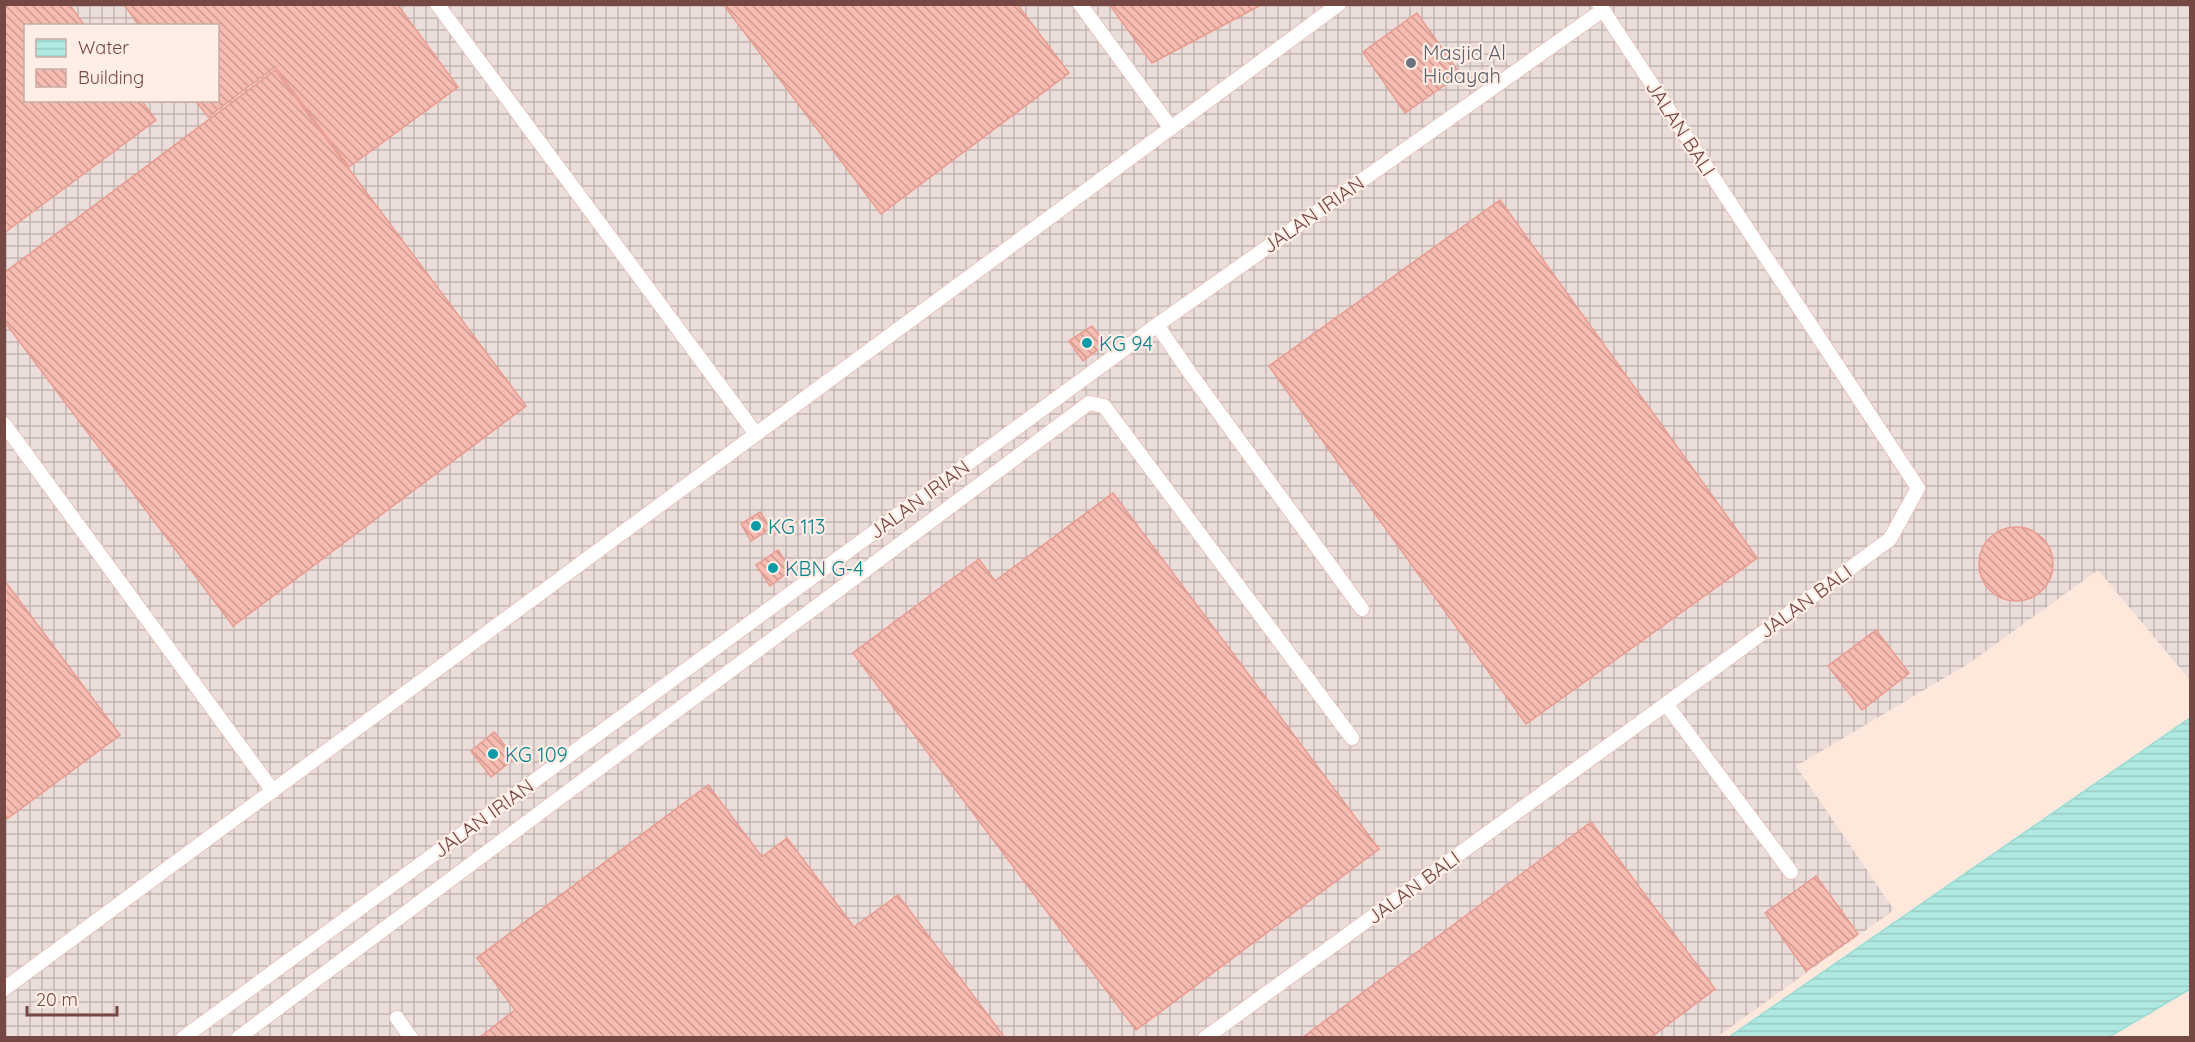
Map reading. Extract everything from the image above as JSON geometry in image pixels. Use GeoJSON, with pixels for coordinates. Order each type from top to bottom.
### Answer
{"type":"FeatureCollection","features":[{"type":"Feature","properties":{"kind":"lane"},"geometry":{"type":"LineString","coordinates":[[437,4],[756,434]]}},
{"type":"Feature","properties":{"kind":"lane"},"geometry":{"type":"LineString","coordinates":[[1080,4],[1171,128]]}},
{"type":"Feature","properties":{"kind":"lane"},"geometry":{"type":"LineString","coordinates":[[4,989],[1339,4]]}},
{"type":"Feature","properties":{"kind":"lane","name":"JALAN IRIAN"},"geometry":{"type":"LineString","coordinates":[[183,1038],[1157,325],[1601,7]]}},
{"type":"Feature","properties":{"kind":"lane","name":"JALAN BALI"},"geometry":{"type":"LineString","coordinates":[[1205,1038],[1890,539],[1918,488],[1601,7]]}},
{"type":"Feature","properties":{"kind":"lane"},"geometry":{"type":"LineString","coordinates":[[1157,325],[1362,609]]}},
{"type":"Feature","properties":{"kind":"lane"},"geometry":{"type":"LineString","coordinates":[[238,1038],[1089,403],[1104,406],[1352,738]]}},
{"type":"Feature","properties":{"kind":"lane"},"geometry":{"type":"LineString","coordinates":[[4,424],[273,791]]}},
{"type":"Feature","properties":{"kind":"lane"},"geometry":{"type":"LineString","coordinates":[[1666,704],[1791,872]]}},
{"type":"Feature","properties":{"kind":"lane"},"geometry":{"type":"LineString","coordinates":[[398,1018],[411,1038]]}},
{"type":"Feature","properties":{"kind":"shaded area"},"geometry":{"type":"Polygon","coordinates":[[[5,5],[2190,5],[2190,680],[2098,570],[1968,664],[1796,766],[1894,910],[1717,1037],[5,1038],[5,5]]]}},
{"type":"Feature","properties":{"kind":"water"},"geometry":{"type":"Polygon","coordinates":[[[2190,718],[2190,989],[2109,1037],[1729,1037],[2190,718]]]}},
{"type":"Feature","properties":{"kind":"building"},"geometry":{"type":"Polygon","coordinates":[[[4,4],[69,4],[84,24],[24,24],[24,102],[142,102],[156,120],[4,233],[4,4]]]}},
{"type":"Feature","properties":{"kind":"building"},"geometry":{"type":"Polygon","coordinates":[[[124,4],[397,4],[458,87],[349,167],[275,67],[208,117],[197,102],[219,102],[219,24],[138,24],[124,4]]]}},
{"type":"Feature","properties":{"kind":"building"},"geometry":{"type":"Polygon","coordinates":[[[723,4],[1017,4],[1069,73],[881,214],[723,4]]]}},
{"type":"Feature","properties":{"kind":"building"},"geometry":{"type":"Polygon","coordinates":[[[1109,4],[1263,4],[1152,63],[1109,4]]]}},
{"type":"Feature","properties":{"kind":"building","name":"Masjid Al Hidayah"},"geometry":{"type":"Polygon","coordinates":[[[1417,13],[1460,74],[1405,113],[1363,52],[1417,13]]]}},
{"type":"Feature","properties":{"kind":"building"},"geometry":{"type":"Polygon","coordinates":[[[275,70],[526,406],[233,626],[4,321],[4,273],[275,70]]]}},
{"type":"Feature","properties":{"kind":"building"},"geometry":{"type":"Polygon","coordinates":[[[1500,200],[1757,558],[1526,724],[1269,366],[1500,200]]]}},
{"type":"Feature","properties":{"kind":"building","name":"KG 94"},"geometry":{"type":"Polygon","coordinates":[[[1092,326],[1105,344],[1083,361],[1069,341],[1092,326]]]}},
{"type":"Feature","properties":{"kind":"building"},"geometry":{"type":"Polygon","coordinates":[[[1113,493],[1379,849],[1136,1030],[853,653],[979,559],[995,581],[1113,493]]]}},
{"type":"Feature","properties":{"kind":"building","name":"KG 113"},"geometry":{"type":"Polygon","coordinates":[[[760,512],[771,528],[751,541],[741,524],[760,512]]]}},
{"type":"Feature","properties":{"kind":"building"},"geometry":{"type":"Polygon","coordinates":[[[2016,527],[2030,530],[2042,538],[2050,550],[2053,564],[2050,578],[2042,590],[2030,598],[2016,601],[2002,598],[1990,590],[1982,578],[1979,564],[1982,550],[1990,538],[2002,530],[2016,527]]]}},
{"type":"Feature","properties":{"kind":"building","name":"KBN G-4"},"geometry":{"type":"Polygon","coordinates":[[[778,550],[791,570],[770,586],[756,565],[778,550]]]}},
{"type":"Feature","properties":{"kind":"building"},"geometry":{"type":"Polygon","coordinates":[[[4,580],[120,735],[4,821],[4,580]]]}},
{"type":"Feature","properties":{"kind":"building"},"geometry":{"type":"Polygon","coordinates":[[[1876,630],[1909,673],[1862,710],[1828,666],[1876,630]]]}},
{"type":"Feature","properties":{"kind":"building","name":"KG 109"},"geometry":{"type":"Polygon","coordinates":[[[494,732],[515,758],[491,777],[471,751],[494,732]]]}},
{"type":"Feature","properties":{"kind":"building"},"geometry":{"type":"Polygon","coordinates":[[[708,785],[762,857],[787,838],[854,927],[898,895],[1005,1038],[479,1038],[515,1010],[477,958],[708,785]]]}},
{"type":"Feature","properties":{"kind":"building"},"geometry":{"type":"Polygon","coordinates":[[[1591,822],[1715,989],[1650,1038],[1302,1038],[1591,822]]]}},
{"type":"Feature","properties":{"kind":"building"},"geometry":{"type":"Polygon","coordinates":[[[1816,876],[1858,934],[1806,971],[1765,913],[1816,876]]]}},
{"type":"Feature","properties":{"kind":"place","name":"Masjid Al Hidayah"},"geometry":{"type":"Point","coordinates":[1411,63]}},
{"type":"Feature","properties":{"kind":"place","name":"KG 94"},"geometry":{"type":"Point","coordinates":[1087,343]}},
{"type":"Feature","properties":{"kind":"place","name":"KG 113"},"geometry":{"type":"Point","coordinates":[756,526]}},
{"type":"Feature","properties":{"kind":"place","name":"KBN G-4"},"geometry":{"type":"Point","coordinates":[773,568]}},
{"type":"Feature","properties":{"kind":"place","name":"KG 109"},"geometry":{"type":"Point","coordinates":[493,754]}}]}
